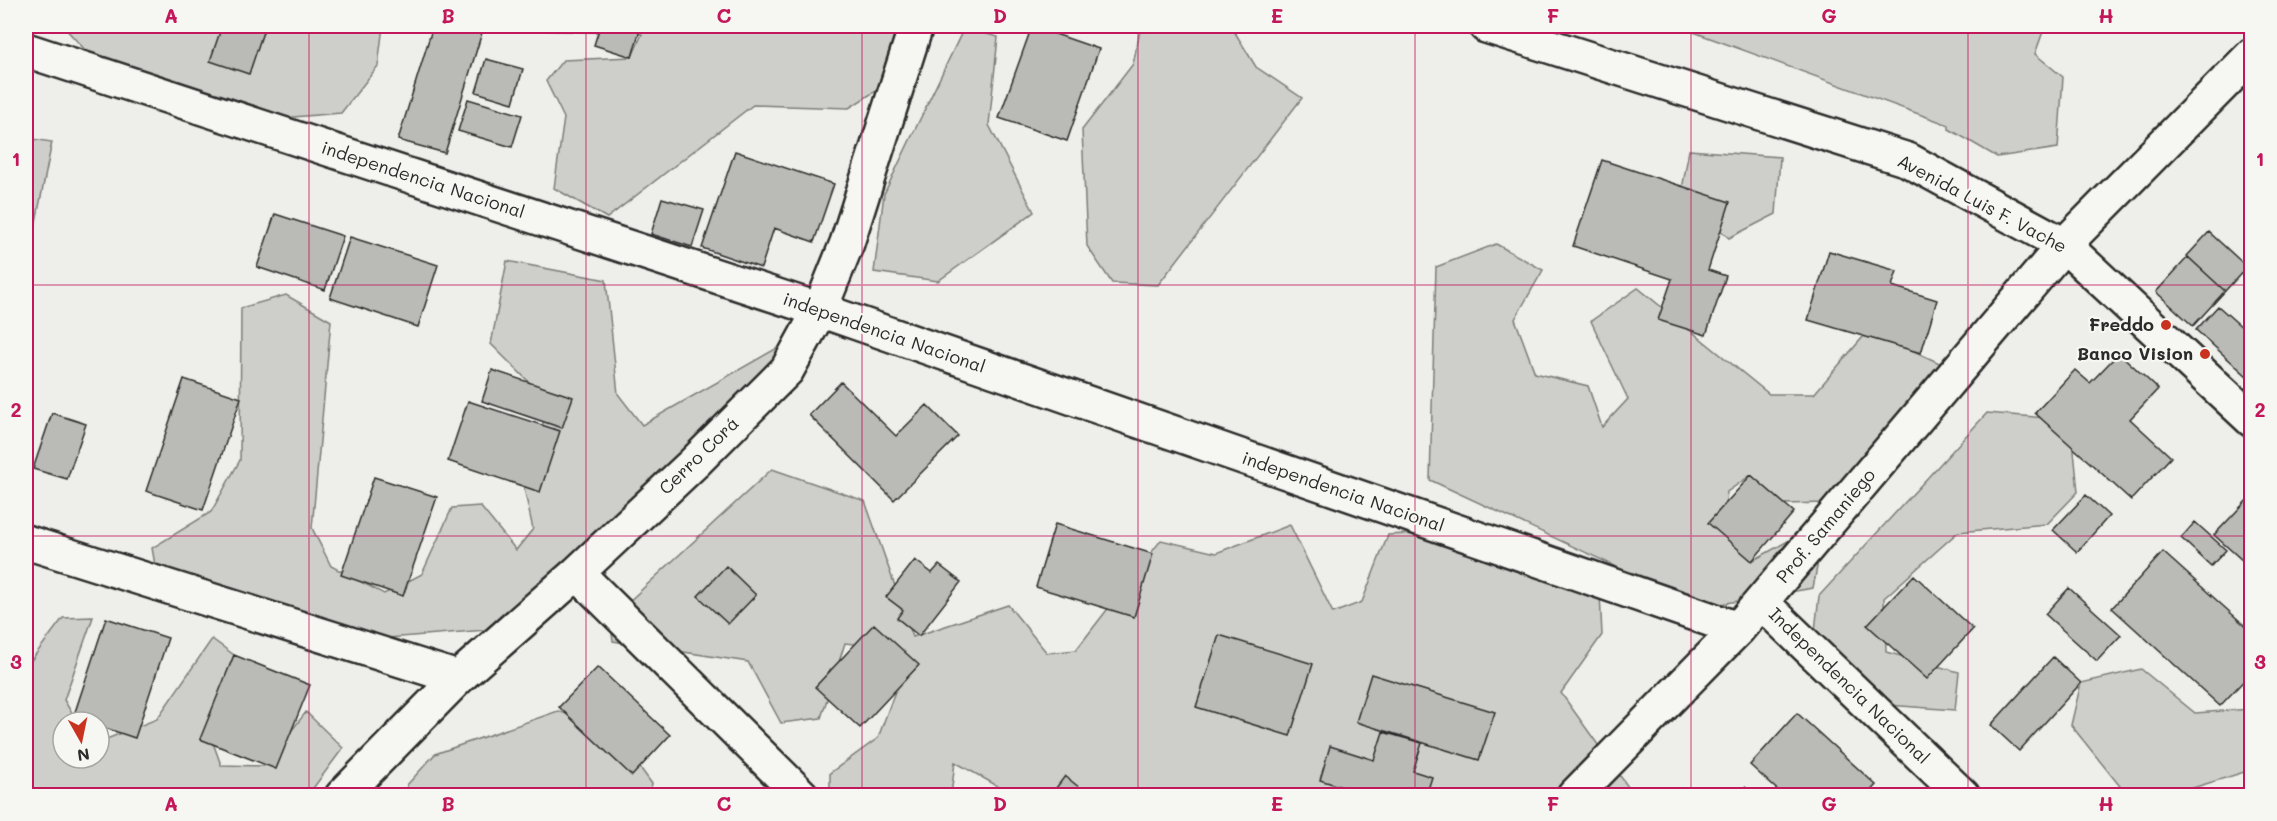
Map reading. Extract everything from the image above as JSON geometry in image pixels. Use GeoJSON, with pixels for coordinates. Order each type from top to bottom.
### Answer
{"type":"FeatureCollection","features":[{"type":"Feature","properties":{"kind":"street","name":"Cerro Corá"},"geometry":{"type":"LineString","coordinates":[[342,795],[458,678],[576,573],[694,463],[787,370],[820,310],[847,243],[916,26]]}},
{"type":"Feature","properties":{"kind":"street","name":"Avenida Luis F. Vache"},"geometry":{"type":"LineString","coordinates":[[1486,26],[1908,160],[2064,245],[2252,420]]}},
{"type":"Feature","properties":{"kind":"street","name":"independencia Nacional"},"geometry":{"type":"LineString","coordinates":[[26,50],[820,310],[1738,629]]}},
{"type":"Feature","properties":{"kind":"street","name":"Prof. Samaniego"},"geometry":{"type":"LineString","coordinates":[[1574,795],[1738,629],[2064,245],[2252,55]]}},
{"type":"Feature","properties":{"kind":"street"},"geometry":{"type":"LineString","coordinates":[[26,542],[458,678]]}},
{"type":"Feature","properties":{"kind":"street"},"geometry":{"type":"LineString","coordinates":[[576,573],[802,795]]}},
{"type":"Feature","properties":{"kind":"street","name":"Independencia Nacional"},"geometry":{"type":"LineString","coordinates":[[1761,602],[1963,795]]}},
{"type":"Feature","properties":{"kind":"shaded area"},"geometry":{"type":"Polygon","coordinates":[[[63,26],[383,26],[378,66],[341,113],[281,118],[100,66],[63,26]]]}},
{"type":"Feature","properties":{"kind":"shaded area"},"geometry":{"type":"Polygon","coordinates":[[[535,26],[915,26],[901,75],[849,108],[753,105],[607,218],[554,188],[564,118],[546,81],[563,60],[632,57],[642,34],[539,30],[535,26]]]}},
{"type":"Feature","properties":{"kind":"shaded area"},"geometry":{"type":"Polygon","coordinates":[[[1141,26],[1231,26],[1256,67],[1302,98],[1158,285],[1112,283],[1087,246],[1082,130],[1133,64],[1141,26]]]}},
{"type":"Feature","properties":{"kind":"shaded area"},"geometry":{"type":"Polygon","coordinates":[[[1677,26],[2045,26],[2035,54],[2063,77],[2058,148],[1997,157],[1949,129],[1949,125],[1677,26]]]}},
{"type":"Feature","properties":{"kind":"shaded area"},"geometry":{"type":"Polygon","coordinates":[[[964,28],[998,37],[989,125],[1034,212],[938,281],[874,272],[884,194],[964,28]]]}},
{"type":"Feature","properties":{"kind":"shaded area"},"geometry":{"type":"Polygon","coordinates":[[[26,138],[52,142],[35,227],[26,237],[26,138]]]}},
{"type":"Feature","properties":{"kind":"shaded area"},"geometry":{"type":"Polygon","coordinates":[[[1689,150],[1780,157],[1776,214],[1729,238],[1681,195],[1689,150]]]}},
{"type":"Feature","properties":{"kind":"shaded area"},"geometry":{"type":"Polygon","coordinates":[[[1496,244],[1543,270],[1515,319],[1535,373],[1588,386],[1602,427],[1628,399],[1591,321],[1638,288],[1769,394],[1814,394],[1869,330],[1950,368],[1828,503],[1782,504],[1751,475],[1727,492],[1722,533],[1752,561],[1826,520],[1813,588],[1703,607],[1430,480],[1436,267],[1496,244]]]}},
{"type":"Feature","properties":{"kind":"shaded area"},"geometry":{"type":"Polygon","coordinates":[[[507,261],[606,280],[618,394],[642,425],[786,343],[781,396],[534,626],[363,640],[160,593],[152,548],[211,512],[240,460],[241,308],[286,295],[331,321],[312,528],[331,566],[384,594],[422,574],[452,508],[480,506],[516,550],[533,529],[520,470],[552,405],[491,344],[507,261]]]}},
{"type":"Feature","properties":{"kind":"shaded area"},"geometry":{"type":"Polygon","coordinates":[[[1987,413],[2071,420],[2078,492],[2047,524],[1958,532],[1884,598],[1886,652],[1959,672],[1955,710],[1874,704],[1814,639],[1819,596],[1987,413]]]}},
{"type":"Feature","properties":{"kind":"shaded area"},"geometry":{"type":"Polygon","coordinates":[[[772,469],[865,501],[913,637],[1008,605],[1047,653],[1076,650],[1161,540],[1216,553],[1290,525],[1333,613],[1362,602],[1388,535],[1477,530],[1600,594],[1602,635],[1561,693],[1631,791],[1629,796],[1015,796],[955,762],[951,795],[830,795],[830,773],[878,738],[901,675],[888,648],[845,643],[821,718],[781,723],[748,662],[613,641],[610,619],[772,469]]]}},
{"type":"Feature","properties":{"kind":"shaded area"},"geometry":{"type":"Polygon","coordinates":[[[93,617],[64,700],[70,710],[51,710],[51,770],[111,770],[111,737],[157,719],[212,639],[234,655],[207,726],[221,765],[264,766],[306,712],[343,748],[308,795],[26,795],[26,667],[63,618],[93,617]]]}},
{"type":"Feature","properties":{"kind":"shaded area"},"geometry":{"type":"Polygon","coordinates":[[[2141,669],[2195,713],[2251,709],[2251,770],[2170,795],[2127,795],[2071,725],[2081,683],[2141,669]]]}},
{"type":"Feature","properties":{"kind":"shaded area"},"geometry":{"type":"Polygon","coordinates":[[[558,711],[612,729],[652,784],[648,796],[408,796],[407,785],[435,754],[558,711]]]}},
{"type":"Feature","properties":{"kind":"building"},"geometry":{"type":"Polygon","coordinates":[[[222,26],[265,26],[249,74],[210,61],[222,26]]]}},
{"type":"Feature","properties":{"kind":"building"},"geometry":{"type":"Polygon","coordinates":[[[433,26],[484,26],[445,153],[398,140],[433,26]]]}},
{"type":"Feature","properties":{"kind":"building"},"geometry":{"type":"Polygon","coordinates":[[[600,26],[641,26],[632,57],[594,45],[600,26]]]}},
{"type":"Feature","properties":{"kind":"building"},"geometry":{"type":"Polygon","coordinates":[[[1032,26],[1099,49],[1067,141],[999,118],[1032,26]]]}},
{"type":"Feature","properties":{"kind":"building"},"geometry":{"type":"Polygon","coordinates":[[[486,59],[523,69],[513,103],[476,92],[486,59]]]}},
{"type":"Feature","properties":{"kind":"building"},"geometry":{"type":"Polygon","coordinates":[[[468,99],[522,115],[512,147],[458,131],[468,99]]]}},
{"type":"Feature","properties":{"kind":"building"},"geometry":{"type":"Polygon","coordinates":[[[735,151],[834,184],[814,242],[774,228],[761,268],[702,248],[735,151]]]}},
{"type":"Feature","properties":{"kind":"building"},"geometry":{"type":"Polygon","coordinates":[[[1602,160],[1730,202],[1708,270],[1726,276],[1706,335],[1658,320],[1672,279],[1573,246],[1602,160]]]}},
{"type":"Feature","properties":{"kind":"building"},"geometry":{"type":"Polygon","coordinates":[[[2252,197],[2252,211],[2245,204],[2252,197]]]}},
{"type":"Feature","properties":{"kind":"building"},"geometry":{"type":"Polygon","coordinates":[[[662,198],[704,210],[692,247],[651,234],[662,198]]]}},
{"type":"Feature","properties":{"kind":"building"},"geometry":{"type":"Polygon","coordinates":[[[275,214],[343,236],[325,290],[257,267],[275,214]]]}},
{"type":"Feature","properties":{"kind":"building"},"geometry":{"type":"Polygon","coordinates":[[[2209,232],[2247,267],[2225,291],[2187,256],[2209,232]]]}},
{"type":"Feature","properties":{"kind":"building"},"geometry":{"type":"Polygon","coordinates":[[[350,237],[438,265],[418,327],[330,298],[350,237]]]}},
{"type":"Feature","properties":{"kind":"building"},"geometry":{"type":"Polygon","coordinates":[[[1829,251],[1897,271],[1892,286],[1937,300],[1921,353],[1808,320],[1829,251]]]}},
{"type":"Feature","properties":{"kind":"building"},"geometry":{"type":"Polygon","coordinates":[[[2188,257],[2225,291],[2193,326],[2156,292],[2188,257]]]}},
{"type":"Feature","properties":{"kind":"building"},"geometry":{"type":"Polygon","coordinates":[[[2218,306],[2252,336],[2252,373],[2248,377],[2196,330],[2218,306]]]}},
{"type":"Feature","properties":{"kind":"building"},"geometry":{"type":"Polygon","coordinates":[[[2119,353],[2158,389],[2130,419],[2171,457],[2131,500],[2035,413],[2075,370],[2090,383],[2119,353]]]}},
{"type":"Feature","properties":{"kind":"building"},"geometry":{"type":"Polygon","coordinates":[[[492,370],[573,397],[562,428],[482,401],[492,370]]]}},
{"type":"Feature","properties":{"kind":"building"},"geometry":{"type":"Polygon","coordinates":[[[184,379],[241,398],[203,510],[146,491],[184,379]]]}},
{"type":"Feature","properties":{"kind":"building"},"geometry":{"type":"Polygon","coordinates":[[[841,382],[896,436],[927,405],[958,436],[894,500],[809,415],[841,382]]]}},
{"type":"Feature","properties":{"kind":"building"},"geometry":{"type":"Polygon","coordinates":[[[468,401],[560,431],[540,492],[448,461],[468,401]]]}},
{"type":"Feature","properties":{"kind":"building"},"geometry":{"type":"Polygon","coordinates":[[[52,413],[86,424],[67,479],[33,469],[52,413]]]}},
{"type":"Feature","properties":{"kind":"building"},"geometry":{"type":"Polygon","coordinates":[[[1751,475],[1794,512],[1752,561],[1708,523],[1751,475]]]}},
{"type":"Feature","properties":{"kind":"building"},"geometry":{"type":"Polygon","coordinates":[[[374,477],[437,497],[403,596],[341,575],[374,477]]]}},
{"type":"Feature","properties":{"kind":"building"},"geometry":{"type":"Polygon","coordinates":[[[2086,495],[2109,516],[2077,552],[2053,530],[2086,495]]]}},
{"type":"Feature","properties":{"kind":"building"},"geometry":{"type":"Polygon","coordinates":[[[2252,495],[2252,569],[2214,535],[2252,495]]]}},
{"type":"Feature","properties":{"kind":"building"},"geometry":{"type":"Polygon","coordinates":[[[2195,522],[2226,550],[2211,566],[2181,538],[2195,522]]]}},
{"type":"Feature","properties":{"kind":"building"},"geometry":{"type":"Polygon","coordinates":[[[1055,524],[1153,554],[1134,617],[1036,587],[1055,524]]]}},
{"type":"Feature","properties":{"kind":"building"},"geometry":{"type":"Polygon","coordinates":[[[2163,552],[2252,632],[2252,672],[2220,706],[2112,608],[2163,552]]]}},
{"type":"Feature","properties":{"kind":"building"},"geometry":{"type":"Polygon","coordinates":[[[915,560],[932,573],[939,565],[961,582],[919,636],[897,618],[903,610],[886,597],[915,560]]]}},
{"type":"Feature","properties":{"kind":"building"},"geometry":{"type":"Polygon","coordinates":[[[726,566],[756,595],[728,624],[698,596],[726,566]]]}},
{"type":"Feature","properties":{"kind":"building"},"geometry":{"type":"Polygon","coordinates":[[[1914,575],[1973,629],[1927,679],[1867,625],[1914,575]]]}},
{"type":"Feature","properties":{"kind":"building"},"geometry":{"type":"Polygon","coordinates":[[[2069,588],[2121,635],[2097,661],[2045,614],[2069,588]]]}},
{"type":"Feature","properties":{"kind":"building"},"geometry":{"type":"Polygon","coordinates":[[[106,618],[168,638],[135,738],[111,730],[111,710],[76,710],[106,618]]]}},
{"type":"Feature","properties":{"kind":"building"},"geometry":{"type":"Polygon","coordinates":[[[874,624],[919,665],[860,728],[815,687],[874,624]]]}},
{"type":"Feature","properties":{"kind":"building"},"geometry":{"type":"Polygon","coordinates":[[[1219,635],[1313,664],[1290,736],[1196,707],[1219,635]]]}},
{"type":"Feature","properties":{"kind":"building"},"geometry":{"type":"Polygon","coordinates":[[[234,655],[310,685],[276,769],[200,739],[234,655]]]}},
{"type":"Feature","properties":{"kind":"building"},"geometry":{"type":"Polygon","coordinates":[[[2053,657],[2081,683],[2019,751],[1991,725],[2053,657]]]}},
{"type":"Feature","properties":{"kind":"building"},"geometry":{"type":"Polygon","coordinates":[[[598,667],[670,735],[632,776],[559,707],[598,667]]]}},
{"type":"Feature","properties":{"kind":"building"},"geometry":{"type":"Polygon","coordinates":[[[1371,674],[1495,712],[1479,760],[1356,722],[1371,674]]]}},
{"type":"Feature","properties":{"kind":"building"},"geometry":{"type":"Polygon","coordinates":[[[1797,713],[1876,785],[1866,796],[1784,796],[1750,765],[1797,713]]]}},
{"type":"Feature","properties":{"kind":"building"},"geometry":{"type":"Polygon","coordinates":[[[1383,732],[1422,743],[1413,771],[1432,777],[1426,796],[1371,796],[1320,780],[1330,746],[1374,760],[1383,732]]]}},
{"type":"Feature","properties":{"kind":"building"},"geometry":{"type":"Polygon","coordinates":[[[1065,776],[1090,796],[1050,796],[1065,776]]]}},
{"type":"Feature","properties":{"kind":"building"},"geometry":{"type":"Polygon","coordinates":[[[1745,787],[1754,796],[1737,796],[1745,787]]]}},
{"type":"Feature","properties":{"kind":"building"},"geometry":{"type":"Polygon","coordinates":[[[151,788],[172,796],[149,796],[151,788]]]}},
{"type":"Feature","properties":{"kind":"place","name":"Freddo"},"geometry":{"type":"Point","coordinates":[2166,325]}},
{"type":"Feature","properties":{"kind":"place","name":"Banco Vision"},"geometry":{"type":"Point","coordinates":[2205,354]}}]}
